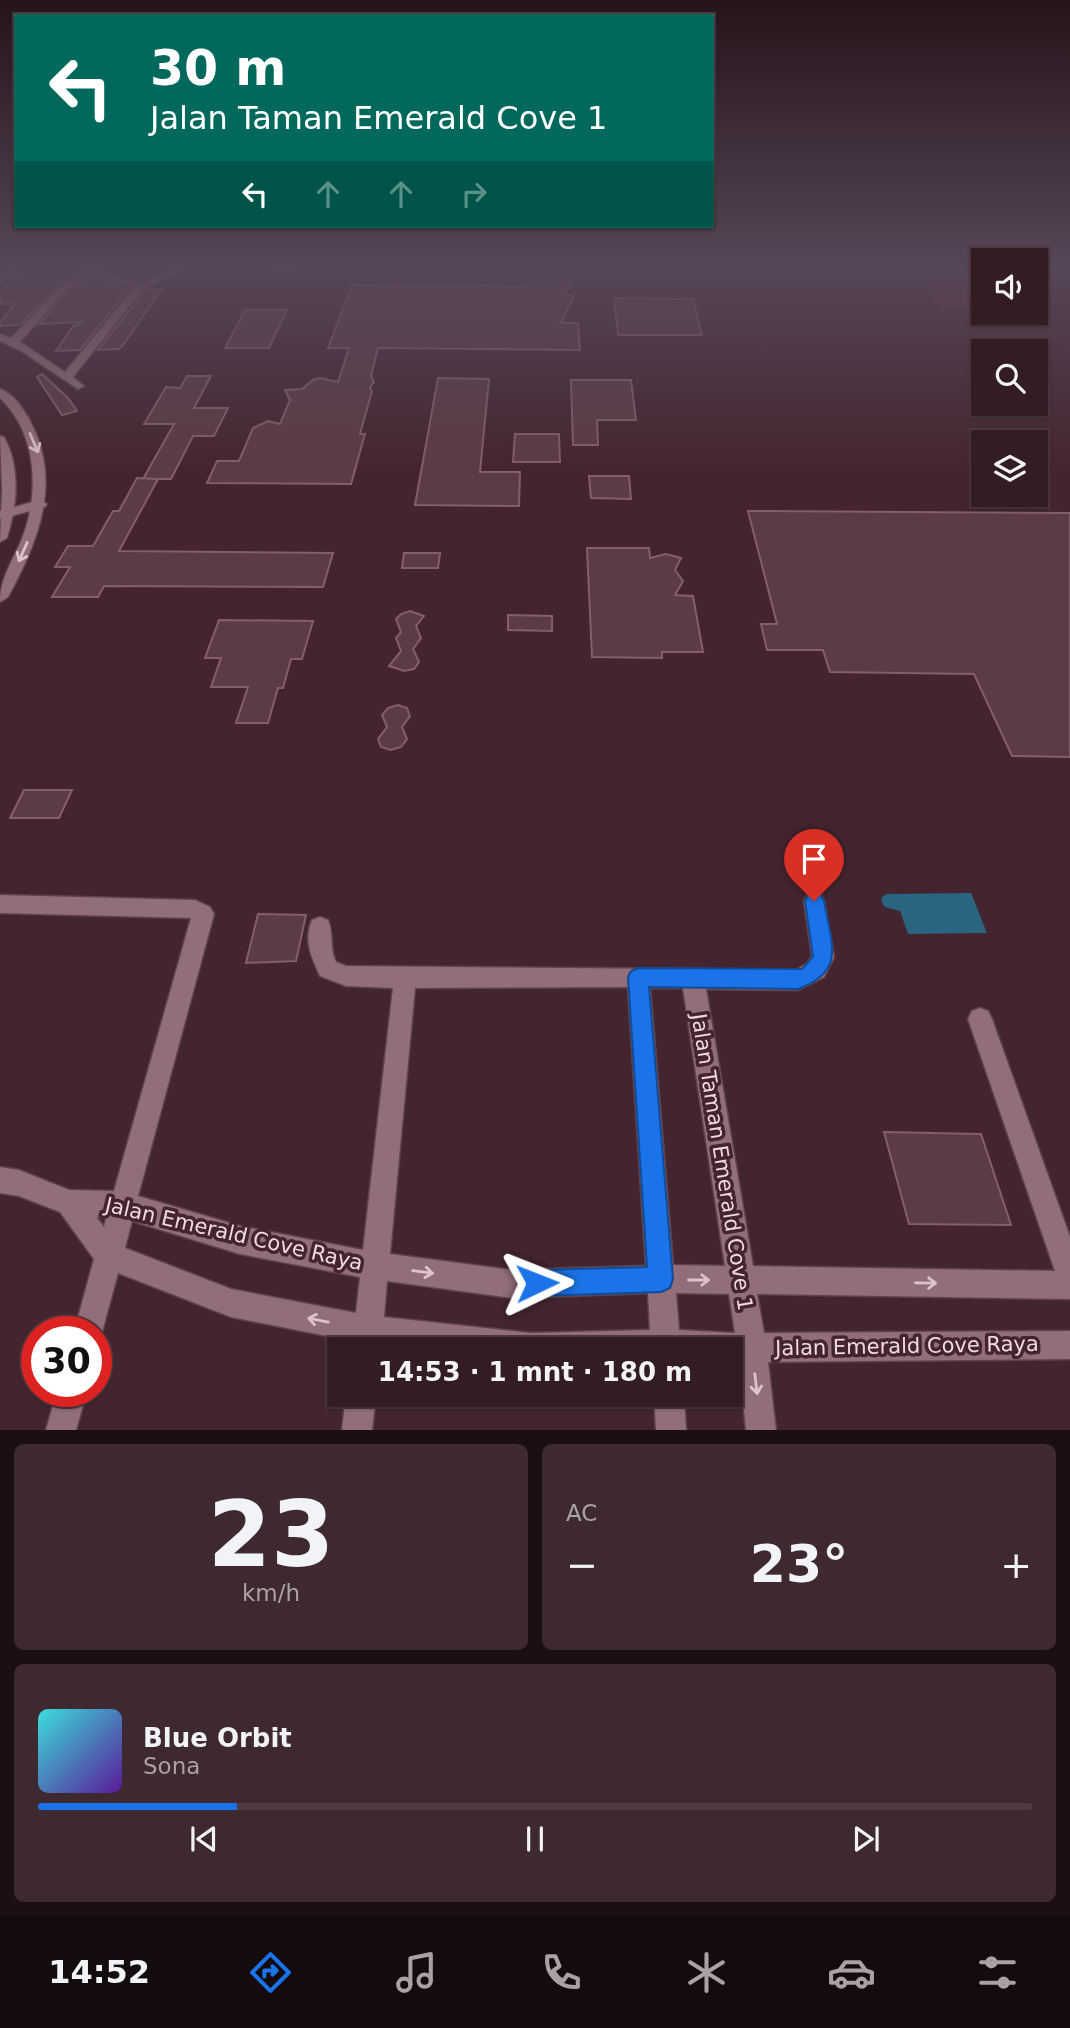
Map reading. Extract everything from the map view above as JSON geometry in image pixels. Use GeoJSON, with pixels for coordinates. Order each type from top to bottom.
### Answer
{"type":"FeatureCollection","features":[{"type":"Feature","properties":{"kind":"street"},"geometry":{"type":"LineString","coordinates":[[0,337],[78,386]]}},
{"type":"Feature","properties":{"kind":"street"},"geometry":{"type":"LineString","coordinates":[[13,343],[19,337]]}},
{"type":"Feature","properties":{"kind":"street"},"geometry":{"type":"LineString","coordinates":[[66,378],[100,337]]}},
{"type":"Feature","properties":{"kind":"street"},"geometry":{"type":"LineString","coordinates":[[0,392],[22,416],[39,456],[40,504],[24,551],[0,597]]}},
{"type":"Feature","properties":{"kind":"street"},"geometry":{"type":"LineString","coordinates":[[0,440],[7,460],[0,538]]}},
{"type":"Feature","properties":{"kind":"street"},"geometry":{"type":"LineString","coordinates":[[4,514],[40,504]]}},
{"type":"Feature","properties":{"kind":"street"},"geometry":{"type":"LineString","coordinates":[[320,927],[319,950],[328,969],[346,976],[798,980],[809,976],[822,964],[814,901]]}},
{"type":"Feature","properties":{"kind":"street"},"geometry":{"type":"LineString","coordinates":[[0,904],[195,909],[203,914],[92,1316]]}},
{"type":"Feature","properties":{"kind":"street"},"geometry":{"type":"LineString","coordinates":[[638,977],[665,1337]]}},
{"type":"Feature","properties":{"kind":"street"},"geometry":{"type":"LineString","coordinates":[[367,1337],[405,978]]}},
{"type":"Feature","properties":{"kind":"street","name":"Jalan Taman Emerald Cove 1"},"geometry":{"type":"LineString","coordinates":[[693,978],[752,1348],[761,1430]]}},
{"type":"Feature","properties":{"kind":"street"},"geometry":{"type":"LineString","coordinates":[[980,1019],[1070,1275]]}},
{"type":"Feature","properties":{"kind":"street","name":"Jalan Emerald Cove Raya"},"geometry":{"type":"LineString","coordinates":[[0,1180],[19,1183],[69,1202],[123,1205],[240,1240],[376,1266],[512,1284],[661,1279],[1070,1286]]}},
{"type":"Feature","properties":{"kind":"street","name":"Jalan Emerald Cove Raya"},"geometry":{"type":"LineString","coordinates":[[69,1202],[109,1256],[231,1303],[356,1337]]}},
{"type":"Feature","properties":{"kind":"street","name":"Jalan Emerald Cove Raya"},"geometry":{"type":"LineString","coordinates":[[743,1348],[1070,1345]]}},
{"type":"Feature","properties":{"kind":"street"},"geometry":{"type":"LineString","coordinates":[[61,1430],[67,1407]]}},
{"type":"Feature","properties":{"kind":"street"},"geometry":{"type":"LineString","coordinates":[[357,1430],[360,1407]]}},
{"type":"Feature","properties":{"kind":"street"},"geometry":{"type":"LineString","coordinates":[[670,1407],[671,1430]]}},
{"type":"Feature","properties":{"kind":"water"},"geometry":{"type":"Polygon","coordinates":[[[971,893],[987,933],[908,934],[900,911],[885,907],[881,901],[887,894],[971,893]]]}},
{"type":"Feature","properties":{"kind":"building"},"geometry":{"type":"Polygon","coordinates":[[[66,337],[91,337],[80,350],[56,351],[66,337]]]}},
{"type":"Feature","properties":{"kind":"building"},"geometry":{"type":"Polygon","coordinates":[[[109,337],[129,337],[119,349],[98,350],[109,337]]]}},
{"type":"Feature","properties":{"kind":"building"},"geometry":{"type":"Polygon","coordinates":[[[231,337],[274,337],[269,348],[225,348],[231,337]]]}},
{"type":"Feature","properties":{"kind":"building"},"geometry":{"type":"Polygon","coordinates":[[[332,337],[579,337],[580,350],[378,348],[371,376],[374,382],[370,387],[372,391],[360,434],[365,434],[351,484],[207,483],[217,461],[239,461],[253,428],[268,421],[280,424],[290,400],[285,390],[302,389],[320,378],[338,382],[349,348],[328,348],[332,337]]]}},
{"type":"Feature","properties":{"kind":"building"},"geometry":{"type":"Polygon","coordinates":[[[42,374],[68,398],[77,411],[62,415],[37,377],[42,374]]]}},
{"type":"Feature","properties":{"kind":"building"},"geometry":{"type":"Polygon","coordinates":[[[187,376],[211,376],[194,408],[228,408],[214,436],[193,436],[171,479],[143,479],[174,424],[144,424],[166,387],[180,388],[187,376]]]}},
{"type":"Feature","properties":{"kind":"building"},"geometry":{"type":"Polygon","coordinates":[[[438,378],[489,379],[480,472],[520,472],[519,506],[415,505],[438,378]]]}},
{"type":"Feature","properties":{"kind":"building"},"geometry":{"type":"Polygon","coordinates":[[[571,380],[631,380],[636,420],[597,420],[598,445],[573,445],[571,380]]]}},
{"type":"Feature","properties":{"kind":"building"},"geometry":{"type":"Polygon","coordinates":[[[515,434],[559,434],[560,462],[513,462],[515,434]]]}},
{"type":"Feature","properties":{"kind":"building"},"geometry":{"type":"Polygon","coordinates":[[[589,476],[629,476],[631,499],[591,498],[589,476]]]}},
{"type":"Feature","properties":{"kind":"building"},"geometry":{"type":"Polygon","coordinates":[[[137,478],[158,479],[119,551],[333,553],[323,587],[104,586],[98,597],[52,597],[70,567],[55,567],[68,546],[93,546],[113,511],[119,511],[137,478]]]}},
{"type":"Feature","properties":{"kind":"building"},"geometry":{"type":"Polygon","coordinates":[[[748,511],[1070,513],[1070,757],[1012,756],[974,674],[830,672],[823,650],[767,650],[761,624],[777,624],[748,511]]]}},
{"type":"Feature","properties":{"kind":"building"},"geometry":{"type":"Polygon","coordinates":[[[587,548],[649,548],[650,558],[666,554],[681,558],[675,570],[683,581],[675,595],[693,596],[703,652],[662,652],[662,658],[592,657],[587,548]]]}},
{"type":"Feature","properties":{"kind":"building"},"geometry":{"type":"Polygon","coordinates":[[[404,553],[440,553],[438,568],[402,568],[404,553]]]}},
{"type":"Feature","properties":{"kind":"building"},"geometry":{"type":"Polygon","coordinates":[[[410,611],[424,616],[416,626],[421,638],[413,649],[419,662],[414,669],[404,671],[389,666],[401,651],[396,638],[401,632],[396,619],[410,611]]]}},
{"type":"Feature","properties":{"kind":"building"},"geometry":{"type":"Polygon","coordinates":[[[508,615],[552,616],[552,631],[508,630],[508,615]]]}},
{"type":"Feature","properties":{"kind":"building"},"geometry":{"type":"Polygon","coordinates":[[[219,620],[313,621],[302,659],[291,659],[283,688],[278,688],[268,723],[236,723],[248,687],[211,687],[221,658],[205,658],[219,620]]]}},
{"type":"Feature","properties":{"kind":"building"},"geometry":{"type":"Polygon","coordinates":[[[398,705],[407,708],[410,716],[402,727],[407,739],[401,747],[391,750],[381,747],[378,739],[387,727],[382,715],[388,708],[398,705]]]}},
{"type":"Feature","properties":{"kind":"building"},"geometry":{"type":"Polygon","coordinates":[[[24,790],[72,790],[59,818],[10,818],[24,790]]]}},
{"type":"Feature","properties":{"kind":"building"},"geometry":{"type":"Polygon","coordinates":[[[258,914],[306,915],[296,961],[246,963],[258,914]]]}},
{"type":"Feature","properties":{"kind":"building"},"geometry":{"type":"Polygon","coordinates":[[[884,1132],[981,1134],[1011,1225],[909,1224],[884,1132]]]}},
{"type":"Feature","properties":{"kind":"route"},"geometry":{"type":"LineString","coordinates":[[537,1283],[661,1279],[638,977],[798,980],[809,976],[822,964],[823,957],[814,901]]}}]}
